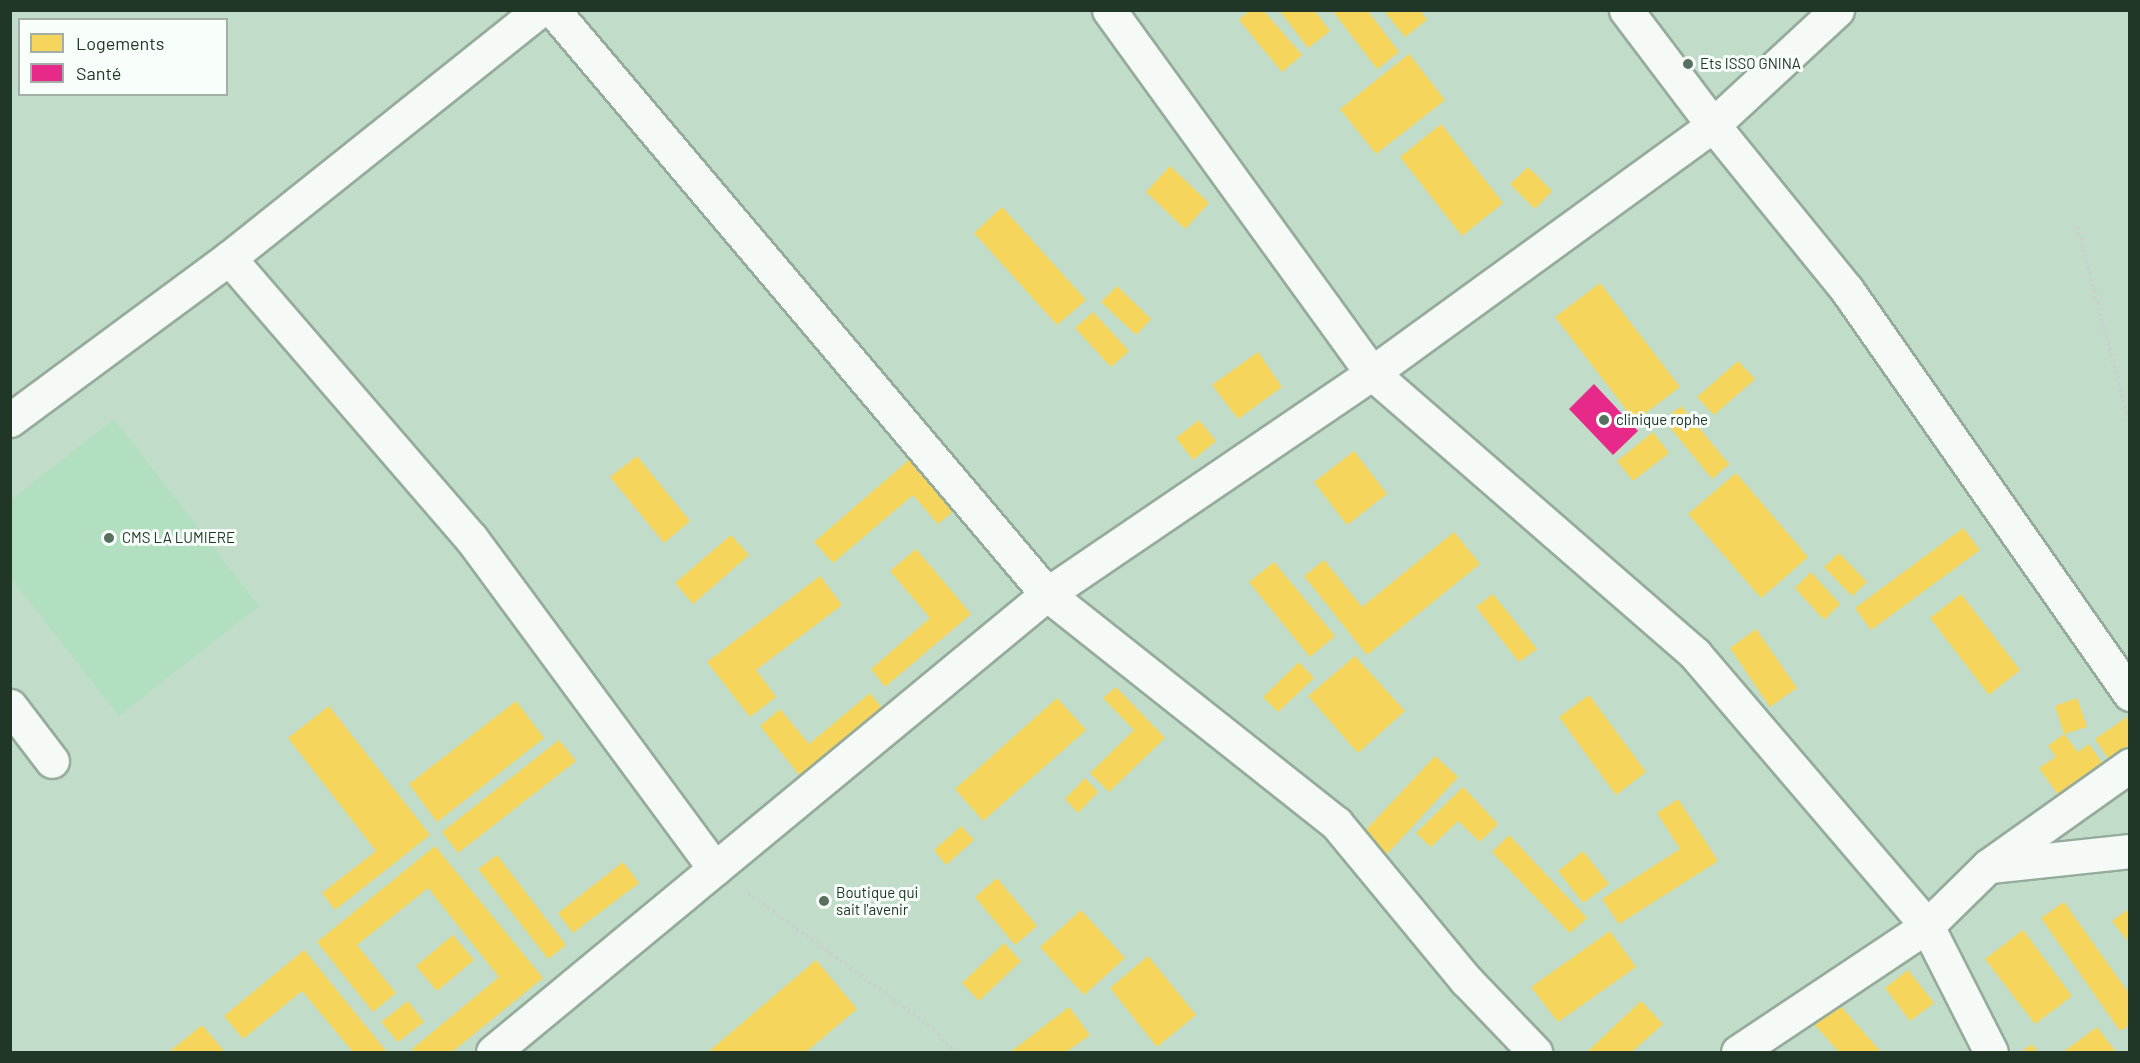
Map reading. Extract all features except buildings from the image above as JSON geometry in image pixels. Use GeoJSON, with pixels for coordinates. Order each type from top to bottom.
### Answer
{"type":"FeatureCollection","features":[{"type":"Feature","properties":{"kind":"street"},"geometry":{"type":"LineString","coordinates":[[10,420],[229,258],[540,10]]}},
{"type":"Feature","properties":{"kind":"street"},"geometry":{"type":"LineString","coordinates":[[553,10],[1047,594],[1336,823],[1466,980],[1535,1053]]}},
{"type":"Feature","properties":{"kind":"street"},"geometry":{"type":"LineString","coordinates":[[1109,10],[1372,373],[1695,654],[1927,926],[1991,1053]]}},
{"type":"Feature","properties":{"kind":"street"},"geometry":{"type":"LineString","coordinates":[[1626,10],[1713,125],[1847,290],[2130,694]]}},
{"type":"Feature","properties":{"kind":"street"},"geometry":{"type":"LineString","coordinates":[[493,1053],[1047,594],[1372,373],[1713,125],[1837,10]]}},
{"type":"Feature","properties":{"kind":"street"},"geometry":{"type":"LineString","coordinates":[[229,258],[471,538],[715,869]]}},
{"type":"Feature","properties":{"kind":"street"},"geometry":{"type":"LineString","coordinates":[[10,706],[52,760]]}},
{"type":"Feature","properties":{"kind":"street"},"geometry":{"type":"LineString","coordinates":[[1738,1053],[1927,926],[1988,866],[2130,765]]}},
{"type":"Feature","properties":{"kind":"street"},"geometry":{"type":"LineString","coordinates":[[1988,866],[2130,851]]}},
{"type":"Feature","properties":{"kind":"path"},"geometry":{"type":"LineString","coordinates":[[2077,226],[2130,425]]}},
{"type":"Feature","properties":{"kind":"path"},"geometry":{"type":"LineString","coordinates":[[715,869],[934,1029],[953,1053]]}},
{"type":"Feature","properties":{"kind":"shaded area","name":"CMS LA LUMIERE"},"geometry":{"type":"Polygon","coordinates":[[[114,419],[259,606],[119,716],[10,577],[11,500],[114,419]]]}},
{"type":"Feature","properties":{"kind":"place","name":"Ets ISSO GNINA"},"geometry":{"type":"Point","coordinates":[1688,64]}},
{"type":"Feature","properties":{"kind":"place","name":"clinique rophe"},"geometry":{"type":"Point","coordinates":[1604,420]}},
{"type":"Feature","properties":{"kind":"place","name":"CMS LA LUMIERE"},"geometry":{"type":"Point","coordinates":[109,538]}},
{"type":"Feature","properties":{"kind":"place","name":"Boutique qui sait l'avenir"},"geometry":{"type":"Point","coordinates":[824,901]}}]}
